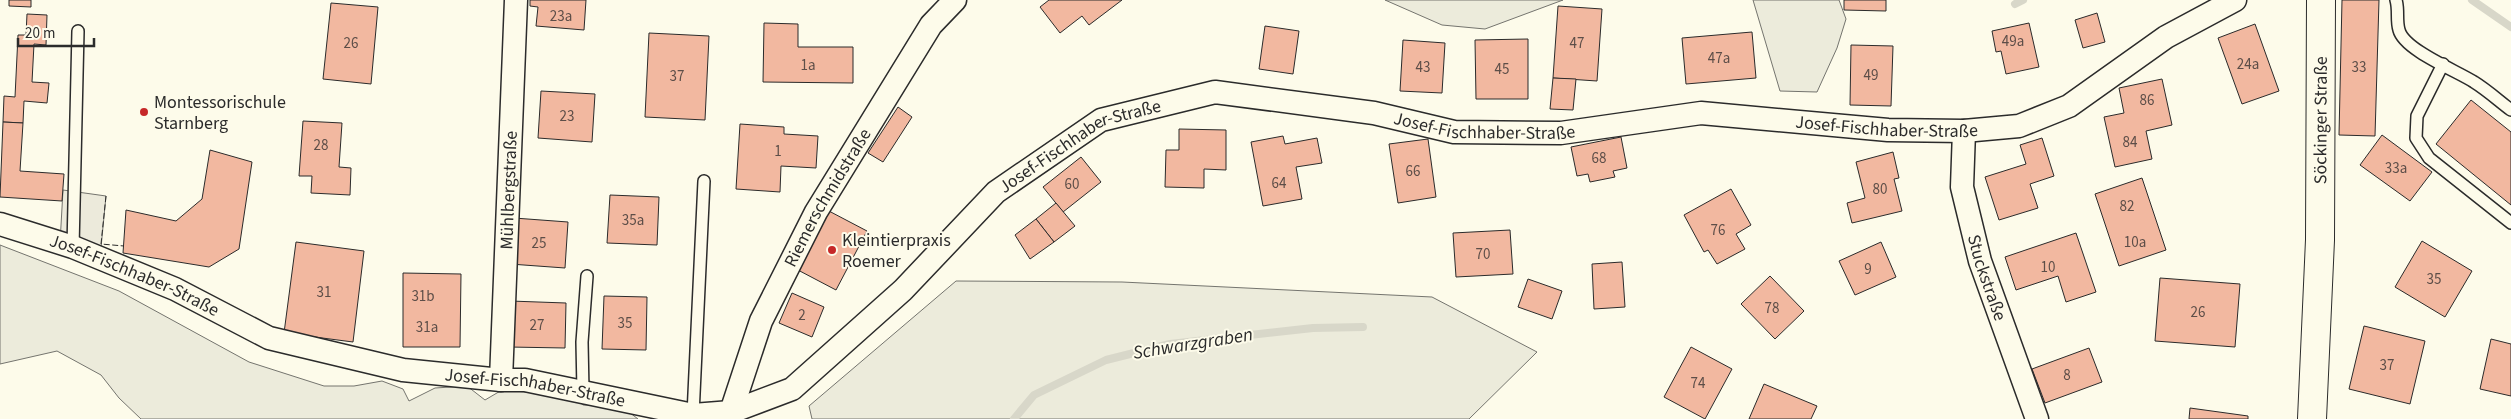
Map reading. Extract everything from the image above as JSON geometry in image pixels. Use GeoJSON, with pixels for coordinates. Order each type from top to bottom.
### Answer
{"type":"FeatureCollection","features":[{"type":"Feature","properties":{"kind":"street","name":"Mühlbergstraße"},"geometry":{"type":"LineString","coordinates":[[501,380],[516,0]]}},
{"type":"Feature","properties":{"kind":"street","name":"Riemerschmidstraße"},"geometry":{"type":"LineString","coordinates":[[731,412],[761,321],[816,212],[931,26],[955,0]]}},
{"type":"Feature","properties":{"kind":"street","name":"Josef-Fischhaber-Straße"},"geometry":{"type":"LineString","coordinates":[[0,224],[73,247],[176,290],[269,338],[403,370],[501,380],[525,380],[583,391],[692,417],[731,412],[792,389],[902,290],[996,192],[1101,120],[1215,92],[1374,113],[1454,132],[1561,133],[1701,113],[1888,130],[1964,131],[2019,126],[2069,106],[2166,37],[2235,0]]}},
{"type":"Feature","properties":{"kind":"street","name":"Söckinger Straße"},"geometry":{"type":"LineString","coordinates":[[2312,419],[2320,240],[2321,0]]}},
{"type":"Feature","properties":{"kind":"street","name":"Stuckstraße"},"geometry":{"type":"LineString","coordinates":[[1964,131],[1962,187],[1980,262],[2037,419]]}},
{"type":"Feature","properties":{"kind":"lane"},"geometry":{"type":"LineString","coordinates":[[2396,0],[2399,9],[2398,31],[2404,40],[2476,83],[2511,110]]}},
{"type":"Feature","properties":{"kind":"lane"},"geometry":{"type":"LineString","coordinates":[[73,247],[78,31]]}},
{"type":"Feature","properties":{"kind":"lane"},"geometry":{"type":"LineString","coordinates":[[2443,64],[2417,116],[2416,138],[2429,158],[2511,222]]}},
{"type":"Feature","properties":{"kind":"lane"},"geometry":{"type":"LineString","coordinates":[[692,417],[704,181]]}},
{"type":"Feature","properties":{"kind":"lane"},"geometry":{"type":"LineString","coordinates":[[583,391],[582,342],[587,276]]}},
{"type":"Feature","properties":{"kind":"shaded area"},"geometry":{"type":"Polygon","coordinates":[[[1385,0],[1563,0],[1485,29],[1442,25],[1385,0]]]}},
{"type":"Feature","properties":{"kind":"shaded area"},"geometry":{"type":"Polygon","coordinates":[[[1753,0],[1839,0],[1846,19],[1837,48],[1817,92],[1780,91],[1753,0]]]}},
{"type":"Feature","properties":{"kind":"shaded area"},"geometry":{"type":"Polygon","coordinates":[[[63,190],[106,196],[100,258],[60,243],[63,190]]]}},
{"type":"Feature","properties":{"kind":"shaded area"},"geometry":{"type":"Polygon","coordinates":[[[0,245],[119,291],[249,362],[324,386],[354,386],[382,381],[403,389],[409,401],[435,388],[467,386],[485,400],[502,390],[573,396],[583,405],[620,405],[638,419],[141,419],[119,398],[101,375],[57,351],[0,364],[0,245]]]}},
{"type":"Feature","properties":{"kind":"shaded area"},"geometry":{"type":"Polygon","coordinates":[[[956,281],[1122,282],[1432,297],[1537,352],[1469,419],[812,419],[809,406],[956,281]]]}},
{"type":"Feature","properties":{"kind":"building"},"geometry":{"type":"Polygon","coordinates":[[[9,0],[31,0],[31,7],[9,6],[9,0]]]}},
{"type":"Feature","properties":{"kind":"building"},"geometry":{"type":"Polygon","coordinates":[[[530,0],[586,0],[584,30],[536,26],[538,7],[530,6],[530,0]]]}},
{"type":"Feature","properties":{"kind":"building"},"geometry":{"type":"Polygon","coordinates":[[[1049,0],[1122,0],[1089,25],[1082,16],[1060,33],[1040,7],[1049,0]]]}},
{"type":"Feature","properties":{"kind":"building"},"geometry":{"type":"Polygon","coordinates":[[[1844,0],[1886,0],[1886,11],[1844,10],[1844,0]]]}},
{"type":"Feature","properties":{"kind":"building"},"geometry":{"type":"Polygon","coordinates":[[[2342,0],[2379,0],[2375,136],[2339,135],[2342,0]]]}},
{"type":"Feature","properties":{"kind":"building"},"geometry":{"type":"Polygon","coordinates":[[[331,3],[378,7],[371,84],[323,79],[331,3]]]}},
{"type":"Feature","properties":{"kind":"building"},"geometry":{"type":"Polygon","coordinates":[[[1558,6],[1602,9],[1597,81],[1553,78],[1558,6]]]}},
{"type":"Feature","properties":{"kind":"building"},"geometry":{"type":"Polygon","coordinates":[[[2097,13],[2105,42],[2083,48],[2075,20],[2097,13]]]}},
{"type":"Feature","properties":{"kind":"building"},"geometry":{"type":"Polygon","coordinates":[[[27,14],[47,15],[46,45],[34,44],[32,82],[49,83],[47,103],[24,101],[23,123],[3,122],[4,96],[15,97],[18,35],[26,35],[27,14]]]}},
{"type":"Feature","properties":{"kind":"building"},"geometry":{"type":"Polygon","coordinates":[[[764,23],[798,24],[798,47],[853,47],[853,83],[763,82],[764,23]]]}},
{"type":"Feature","properties":{"kind":"building"},"geometry":{"type":"Polygon","coordinates":[[[2029,23],[2039,67],[2006,74],[2001,51],[1996,52],[1992,31],[2029,23]]]}},
{"type":"Feature","properties":{"kind":"building"},"geometry":{"type":"Polygon","coordinates":[[[2255,24],[2279,91],[2242,104],[2218,38],[2255,24]]]}},
{"type":"Feature","properties":{"kind":"building"},"geometry":{"type":"Polygon","coordinates":[[[1265,26],[1299,31],[1293,74],[1259,69],[1265,26]]]}},
{"type":"Feature","properties":{"kind":"building"},"geometry":{"type":"Polygon","coordinates":[[[1752,32],[1756,78],[1686,84],[1682,38],[1752,32]]]}},
{"type":"Feature","properties":{"kind":"building"},"geometry":{"type":"Polygon","coordinates":[[[649,33],[709,36],[705,120],[645,117],[649,33]]]}},
{"type":"Feature","properties":{"kind":"building"},"geometry":{"type":"Polygon","coordinates":[[[1528,39],[1528,99],[1476,99],[1475,40],[1528,39]]]}},
{"type":"Feature","properties":{"kind":"building"},"geometry":{"type":"Polygon","coordinates":[[[1403,40],[1445,43],[1442,93],[1400,91],[1403,40]]]}},
{"type":"Feature","properties":{"kind":"building"},"geometry":{"type":"Polygon","coordinates":[[[1851,45],[1893,46],[1891,106],[1850,105],[1851,45]]]}},
{"type":"Feature","properties":{"kind":"building"},"geometry":{"type":"Polygon","coordinates":[[[1553,78],[1576,79],[1573,110],[1550,109],[1553,78]]]}},
{"type":"Feature","properties":{"kind":"building"},"geometry":{"type":"Polygon","coordinates":[[[2162,79],[2172,125],[2146,131],[2152,159],[2115,167],[2104,117],[2124,113],[2119,88],[2162,79]]]}},
{"type":"Feature","properties":{"kind":"building"},"geometry":{"type":"Polygon","coordinates":[[[541,91],[595,94],[592,142],[538,138],[541,91]]]}},
{"type":"Feature","properties":{"kind":"building"},"geometry":{"type":"Polygon","coordinates":[[[2471,100],[2511,132],[2511,205],[2436,144],[2471,100]]]}},
{"type":"Feature","properties":{"kind":"building"},"geometry":{"type":"Polygon","coordinates":[[[898,107],[912,117],[883,162],[868,153],[898,107]]]}},
{"type":"Feature","properties":{"kind":"building"},"geometry":{"type":"Polygon","coordinates":[[[303,121],[342,123],[339,167],[351,168],[350,195],[311,193],[312,176],[299,176],[303,121]]]}},
{"type":"Feature","properties":{"kind":"building"},"geometry":{"type":"Polygon","coordinates":[[[3,122],[23,123],[20,171],[64,174],[62,201],[0,197],[3,122]]]}},
{"type":"Feature","properties":{"kind":"building"},"geometry":{"type":"Polygon","coordinates":[[[740,124],[784,127],[784,134],[818,136],[816,168],[781,166],[780,192],[736,189],[740,124]]]}},
{"type":"Feature","properties":{"kind":"building"},"geometry":{"type":"Polygon","coordinates":[[[1179,129],[1226,130],[1226,170],[1204,169],[1204,188],[1165,187],[1166,150],[1179,150],[1179,129]]]}},
{"type":"Feature","properties":{"kind":"building"},"geometry":{"type":"Polygon","coordinates":[[[2382,135],[2432,172],[2410,201],[2360,165],[2382,135]]]}},
{"type":"Feature","properties":{"kind":"building"},"geometry":{"type":"Polygon","coordinates":[[[1283,136],[1285,144],[1317,138],[1322,163],[1296,167],[1302,199],[1263,206],[1251,142],[1283,136]]]}},
{"type":"Feature","properties":{"kind":"building"},"geometry":{"type":"Polygon","coordinates":[[[1621,137],[1627,168],[1613,171],[1615,177],[1590,182],[1588,174],[1577,176],[1571,147],[1621,137]]]}},
{"type":"Feature","properties":{"kind":"building"},"geometry":{"type":"Polygon","coordinates":[[[2042,138],[2054,176],[2030,184],[2038,208],[1999,220],[1985,177],[2026,164],[2020,145],[2042,138]]]}},
{"type":"Feature","properties":{"kind":"building"},"geometry":{"type":"Polygon","coordinates":[[[1428,139],[1436,197],[1398,203],[1389,144],[1428,139]]]}},
{"type":"Feature","properties":{"kind":"building"},"geometry":{"type":"Polygon","coordinates":[[[210,150],[252,162],[239,249],[209,267],[123,253],[126,210],[176,221],[202,199],[210,150]]]}},
{"type":"Feature","properties":{"kind":"building"},"geometry":{"type":"Polygon","coordinates":[[[1893,152],[1899,178],[1894,179],[1902,211],[1852,223],[1847,203],[1865,198],[1856,162],[1893,152]]]}},
{"type":"Feature","properties":{"kind":"building"},"geometry":{"type":"Polygon","coordinates":[[[1081,157],[1101,182],[1063,212],[1043,187],[1081,157]]]}},
{"type":"Feature","properties":{"kind":"building"},"geometry":{"type":"Polygon","coordinates":[[[2142,178],[2166,250],[2119,266],[2095,194],[2142,178]]]}},
{"type":"Feature","properties":{"kind":"building"},"geometry":{"type":"Polygon","coordinates":[[[1731,189],[1751,225],[1736,234],[1745,249],[1717,264],[1708,250],[1704,252],[1684,215],[1731,189]]]}},
{"type":"Feature","properties":{"kind":"building"},"geometry":{"type":"Polygon","coordinates":[[[610,195],[659,197],[657,245],[607,243],[610,195]]]}},
{"type":"Feature","properties":{"kind":"building"},"geometry":{"type":"Polygon","coordinates":[[[1056,203],[1075,226],[1054,242],[1036,219],[1056,203]]]}},
{"type":"Feature","properties":{"kind":"building","name":"Kleintierpraxis Roemer"},"geometry":{"type":"Polygon","coordinates":[[[827,210],[867,231],[836,290],[796,269],[827,210]]]}},
{"type":"Feature","properties":{"kind":"building"},"geometry":{"type":"Polygon","coordinates":[[[514,218],[568,222],[565,268],[510,264],[514,218]]]}},
{"type":"Feature","properties":{"kind":"building"},"geometry":{"type":"Polygon","coordinates":[[[1036,219],[1054,242],[1030,259],[1015,235],[1036,219]]]}},
{"type":"Feature","properties":{"kind":"building"},"geometry":{"type":"Polygon","coordinates":[[[1510,230],[1513,274],[1456,277],[1453,233],[1510,230]]]}},
{"type":"Feature","properties":{"kind":"building"},"geometry":{"type":"Polygon","coordinates":[[[2076,233],[2096,292],[2066,302],[2058,276],[2016,290],[2005,257],[2076,233]]]}},
{"type":"Feature","properties":{"kind":"building"},"geometry":{"type":"Polygon","coordinates":[[[2422,241],[2472,271],[2445,317],[2395,287],[2422,241]]]}},
{"type":"Feature","properties":{"kind":"building"},"geometry":{"type":"Polygon","coordinates":[[[296,242],[364,251],[353,342],[284,333],[296,242]]]}},
{"type":"Feature","properties":{"kind":"building"},"geometry":{"type":"Polygon","coordinates":[[[1881,242],[1896,277],[1855,295],[1839,261],[1881,242]]]}},
{"type":"Feature","properties":{"kind":"building"},"geometry":{"type":"Polygon","coordinates":[[[1622,262],[1625,307],[1594,309],[1592,264],[1622,262]]]}},
{"type":"Feature","properties":{"kind":"building"},"geometry":{"type":"Polygon","coordinates":[[[403,273],[461,274],[460,347],[403,347],[403,273]]]}},
{"type":"Feature","properties":{"kind":"building"},"geometry":{"type":"Polygon","coordinates":[[[1770,276],[1804,311],[1775,339],[1741,304],[1770,276]]]}},
{"type":"Feature","properties":{"kind":"building"},"geometry":{"type":"Polygon","coordinates":[[[2160,278],[2240,284],[2235,347],[2155,341],[2160,278]]]}},
{"type":"Feature","properties":{"kind":"building"},"geometry":{"type":"Polygon","coordinates":[[[1528,279],[1562,291],[1552,319],[1518,307],[1528,279]]]}},
{"type":"Feature","properties":{"kind":"building"},"geometry":{"type":"Polygon","coordinates":[[[792,293],[824,307],[812,337],[779,323],[792,293]]]}},
{"type":"Feature","properties":{"kind":"building"},"geometry":{"type":"Polygon","coordinates":[[[604,296],[647,297],[646,350],[602,349],[604,296]]]}},
{"type":"Feature","properties":{"kind":"building"},"geometry":{"type":"Polygon","coordinates":[[[510,301],[566,303],[565,348],[509,347],[510,301]]]}},
{"type":"Feature","properties":{"kind":"building"},"geometry":{"type":"Polygon","coordinates":[[[2364,326],[2425,341],[2410,404],[2349,389],[2364,326]]]}},
{"type":"Feature","properties":{"kind":"building"},"geometry":{"type":"Polygon","coordinates":[[[2491,339],[2511,344],[2511,396],[2480,389],[2491,339]]]}},
{"type":"Feature","properties":{"kind":"building"},"geometry":{"type":"Polygon","coordinates":[[[1691,347],[1732,369],[1705,419],[1664,397],[1691,347]]]}},
{"type":"Feature","properties":{"kind":"building"},"geometry":{"type":"Polygon","coordinates":[[[2089,348],[2102,382],[2045,403],[2032,369],[2089,348]]]}},
{"type":"Feature","properties":{"kind":"building"},"geometry":{"type":"Polygon","coordinates":[[[1764,384],[1817,406],[1811,419],[1749,419],[1764,384]]]}},
{"type":"Feature","properties":{"kind":"building"},"geometry":{"type":"Polygon","coordinates":[[[2190,408],[2248,416],[2248,419],[2189,419],[2190,408]]]}},
{"type":"Feature","properties":{"kind":"waterway"},"geometry":{"type":"LineString","coordinates":[[2015,4],[2023,0]]}},
{"type":"Feature","properties":{"kind":"waterway"},"geometry":{"type":"LineString","coordinates":[[2472,0],[2511,27]]}},
{"type":"Feature","properties":{"kind":"waterway","name":"Schwarzgraben"},"geometry":{"type":"LineString","coordinates":[[1014,419],[1034,395],[1106,360],[1170,344],[1313,328],[1363,327]]}},
{"type":"Feature","properties":{"kind":"fence"},"geometry":{"type":"LineString","coordinates":[[106,196],[101,244],[124,246]]}},
{"type":"Feature","properties":{"kind":"place","name":"Montessorischule Starnberg"},"geometry":{"type":"Point","coordinates":[144,112]}},
{"type":"Feature","properties":{"kind":"place","name":"Kleintierpraxis Roemer"},"geometry":{"type":"Point","coordinates":[832,250]}}]}
